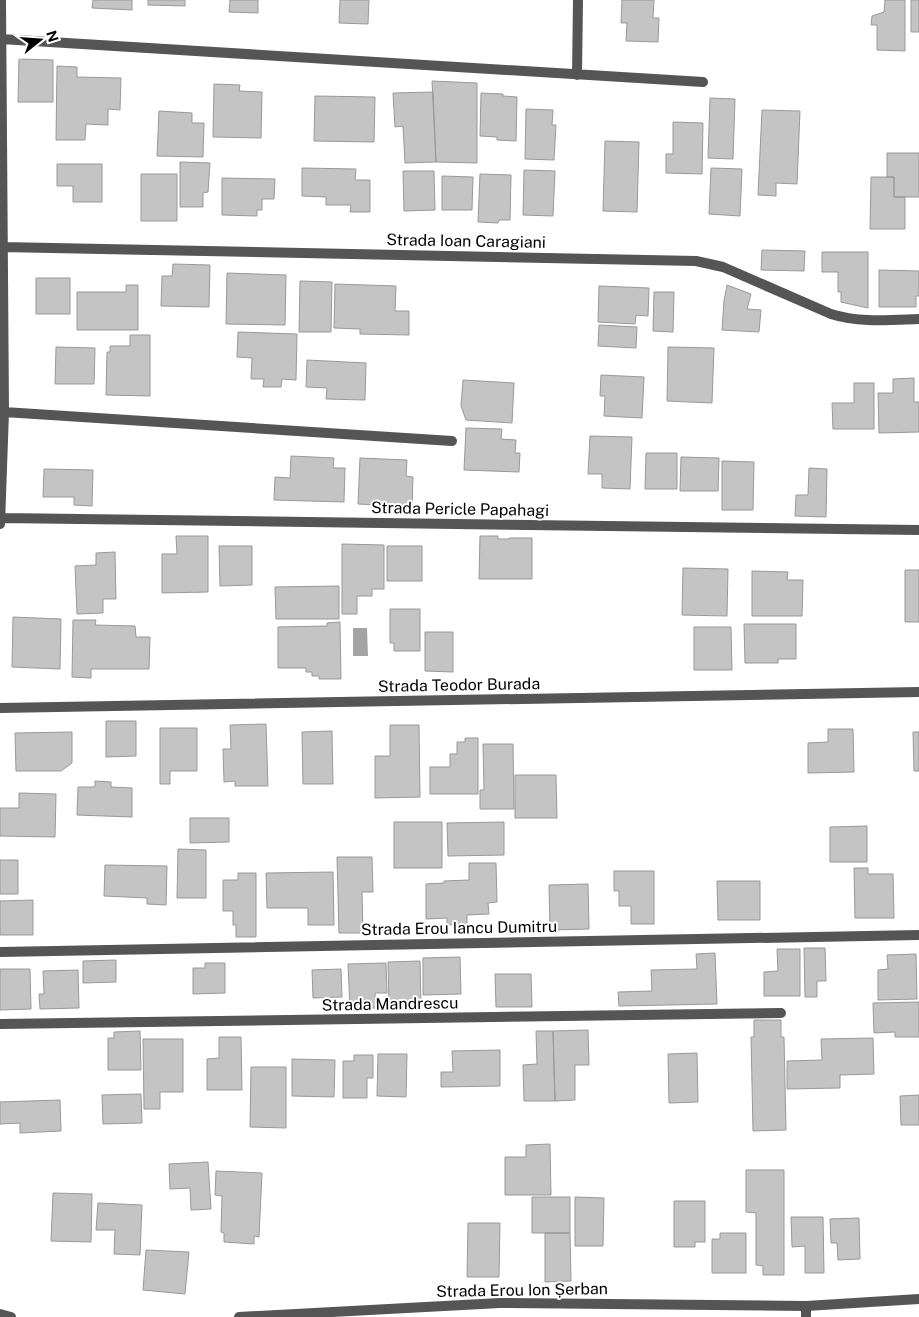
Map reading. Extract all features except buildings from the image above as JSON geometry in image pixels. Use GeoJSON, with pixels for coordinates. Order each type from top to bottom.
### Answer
{"type":"FeatureCollection","features":[{"type":"Feature","properties":{"kind":"street"},"geometry":{"type":"LineString","coordinates":[[0,525],[4,412],[1,0]]}},
{"type":"Feature","properties":{"kind":"street"},"geometry":{"type":"LineString","coordinates":[[577,75],[578,0]]}},
{"type":"Feature","properties":{"kind":"street"},"geometry":{"type":"LineString","coordinates":[[1,38],[703,82]]}},
{"type":"Feature","properties":{"kind":"street","name":"Strada Ioan Caragiani"},"geometry":{"type":"LineString","coordinates":[[2,247],[696,261],[723,267],[844,318],[859,320],[919,320]]}},
{"type":"Feature","properties":{"kind":"street"},"geometry":{"type":"LineString","coordinates":[[4,412],[452,441]]}},
{"type":"Feature","properties":{"kind":"street","name":"Strada Pericle Papahagi"},"geometry":{"type":"LineString","coordinates":[[1,518],[919,530]]}},
{"type":"Feature","properties":{"kind":"street","name":"Strada Teodor Burada"},"geometry":{"type":"LineString","coordinates":[[0,708],[919,692]]}},
{"type":"Feature","properties":{"kind":"street","name":"Strada Erou Iancu Dumitru"},"geometry":{"type":"LineString","coordinates":[[0,952],[919,935]]}},
{"type":"Feature","properties":{"kind":"street","name":"Strada Mandrescu"},"geometry":{"type":"LineString","coordinates":[[0,1024],[781,1013]]}},
{"type":"Feature","properties":{"kind":"street","name":"Strada Erou Ion Șerban"},"geometry":{"type":"LineString","coordinates":[[239,1317],[500,1303],[806,1312],[919,1299]]}},
{"type":"Feature","properties":{"kind":"street"},"geometry":{"type":"LineString","coordinates":[[0,1314],[11,1317]]}},
{"type":"Feature","properties":{"kind":"shaded area"},"geometry":{"type":"Polygon","coordinates":[[[353,628],[367,628],[368,656],[353,656],[353,628]]]}}]}
